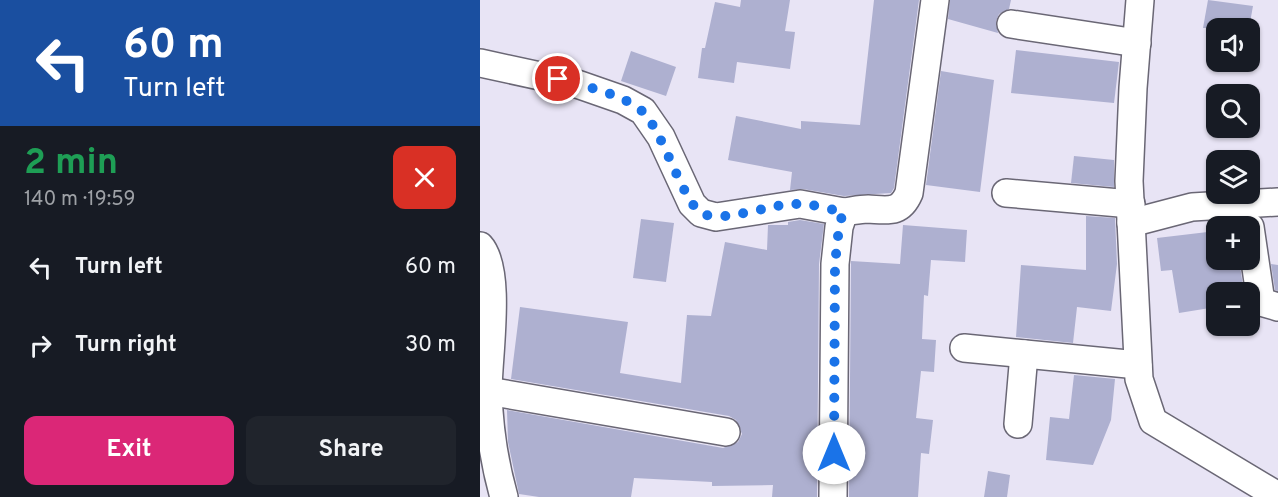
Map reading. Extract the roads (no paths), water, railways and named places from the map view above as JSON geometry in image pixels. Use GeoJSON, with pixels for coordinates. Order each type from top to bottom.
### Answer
{"type":"FeatureCollection","features":[{"type":"Feature","properties":{"kind":"street"},"geometry":{"type":"LineString","coordinates":[[480,63],[577,84],[623,100],[643,111],[661,137],[692,204],[701,213],[716,217],[775,205],[800,204],[843,212],[865,209],[894,211],[903,205],[909,194],[935,0]]}},
{"type":"Feature","properties":{"kind":"street"},"geometry":{"type":"LineString","coordinates":[[1140,0],[1133,88],[1131,213],[1139,379],[1153,421],[1278,496]]}},
{"type":"Feature","properties":{"kind":"street"},"geometry":{"type":"LineString","coordinates":[[1011,24],[1137,43]]}},
{"type":"Feature","properties":{"kind":"street"},"geometry":{"type":"LineString","coordinates":[[1006,192],[1131,213],[1192,207],[1234,216]]}},
{"type":"Feature","properties":{"kind":"street"},"geometry":{"type":"LineString","coordinates":[[1253,216],[1278,202]]}},
{"type":"Feature","properties":{"kind":"street"},"geometry":{"type":"LineString","coordinates":[[833,497],[835,264],[843,212]]}},
{"type":"Feature","properties":{"kind":"street"},"geometry":{"type":"LineString","coordinates":[[480,246],[488,254],[492,290],[488,391],[494,462],[504,497]]}},
{"type":"Feature","properties":{"kind":"street"},"geometry":{"type":"LineString","coordinates":[[1256,270],[1261,302],[1278,307]]}},
{"type":"Feature","properties":{"kind":"street"},"geometry":{"type":"LineString","coordinates":[[964,348],[1138,365]]}},
{"type":"Feature","properties":{"kind":"street"},"geometry":{"type":"LineString","coordinates":[[1018,424],[1024,354]]}},
{"type":"Feature","properties":{"kind":"street"},"geometry":{"type":"LineString","coordinates":[[488,391],[726,432]]}}]}
